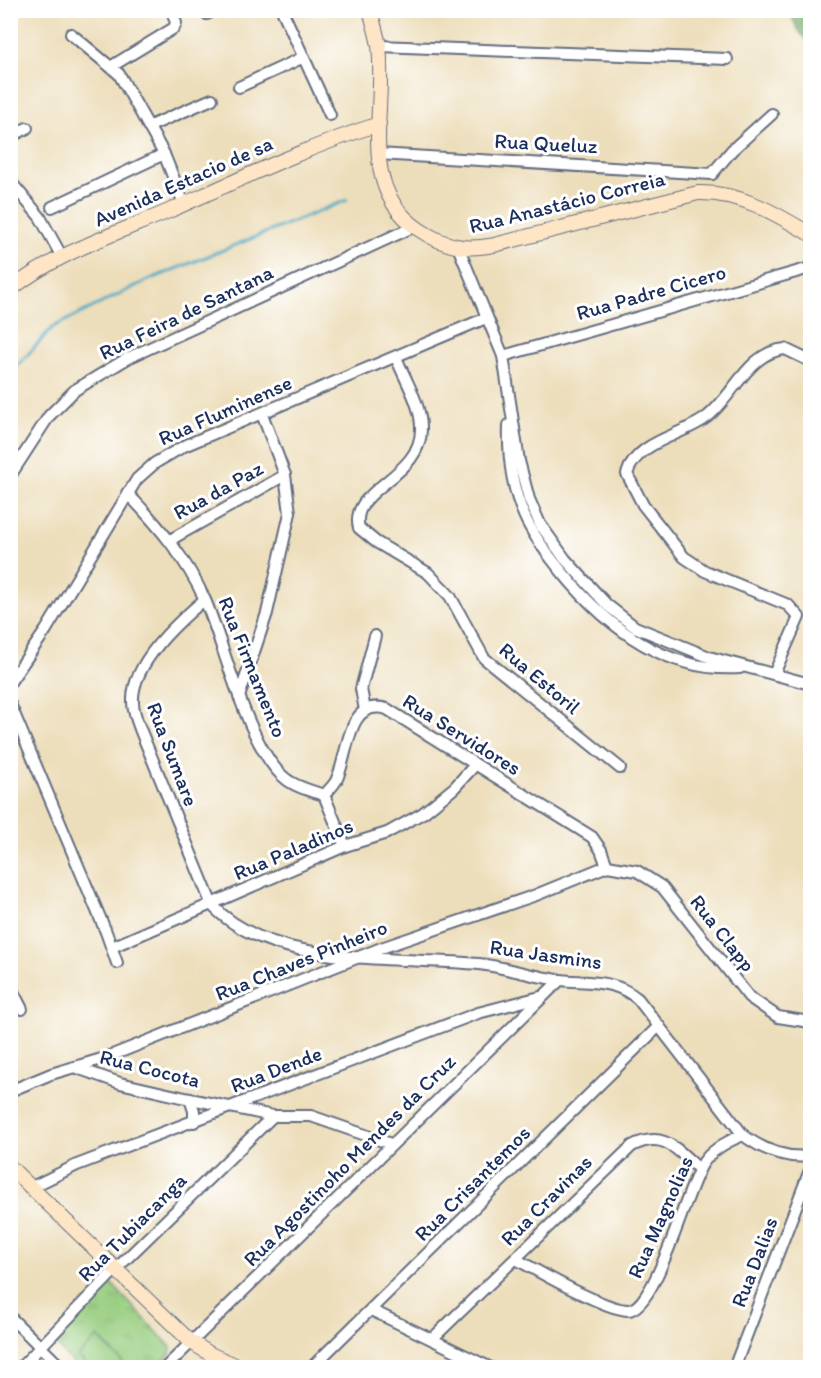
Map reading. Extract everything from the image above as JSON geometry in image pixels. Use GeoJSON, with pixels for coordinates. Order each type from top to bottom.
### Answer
{"type":"FeatureCollection","features":[{"type":"Feature","properties":{"kind":"street"},"geometry":{"type":"LineString","coordinates":[[112,66],[174,28],[177,23],[172,10]]}},
{"type":"Feature","properties":{"kind":"street"},"geometry":{"type":"LineString","coordinates":[[282,10],[330,115]]}},
{"type":"Feature","properties":{"kind":"street","name":"Rua Anastácio Correia"},"geometry":{"type":"LineString","coordinates":[[370,10],[379,46],[378,154],[381,177],[387,195],[396,210],[413,227],[459,249],[494,245],[683,196],[713,193],[751,202],[810,234]]}},
{"type":"Feature","properties":{"kind":"street"},"geometry":{"type":"LineString","coordinates":[[71,34],[112,66],[150,126],[184,204]]}},
{"type":"Feature","properties":{"kind":"street"},"geometry":{"type":"LineString","coordinates":[[379,46],[727,59]]}},
{"type":"Feature","properties":{"kind":"street"},"geometry":{"type":"LineString","coordinates":[[239,87],[304,57]]}},
{"type":"Feature","properties":{"kind":"street"},"geometry":{"type":"LineString","coordinates":[[150,126],[212,99]]}},
{"type":"Feature","properties":{"kind":"street"},"geometry":{"type":"LineString","coordinates":[[713,193],[712,174],[732,150],[772,114]]}},
{"type":"Feature","properties":{"kind":"street","name":"Avenida Estacio de sa"},"geometry":{"type":"LineString","coordinates":[[10,290],[62,257],[270,165],[379,124]]}},
{"type":"Feature","properties":{"kind":"street"},"geometry":{"type":"LineString","coordinates":[[10,137],[27,128]]}},
{"type":"Feature","properties":{"kind":"street"},"geometry":{"type":"LineString","coordinates":[[52,207],[164,154]]}},
{"type":"Feature","properties":{"kind":"street","name":"Rua Queluz"},"geometry":{"type":"LineString","coordinates":[[378,154],[712,174]]}},
{"type":"Feature","properties":{"kind":"street"},"geometry":{"type":"LineString","coordinates":[[10,181],[40,217],[62,257]]}},
{"type":"Feature","properties":{"kind":"street","name":"Rua Feira de Santana"},"geometry":{"type":"LineString","coordinates":[[10,476],[49,416],[75,390],[128,358],[413,227]]}},
{"type":"Feature","properties":{"kind":"street"},"geometry":{"type":"LineString","coordinates":[[459,249],[503,356],[512,408],[510,457],[523,513],[540,543],[579,592],[610,624],[655,651],[703,665],[728,669],[747,668],[810,684]]}},
{"type":"Feature","properties":{"kind":"street","name":"Rua Padre Cicero"},"geometry":{"type":"LineString","coordinates":[[503,356],[810,268]]}},
{"type":"Feature","properties":{"kind":"street","name":"Rua Fluminense"},"geometry":{"type":"LineString","coordinates":[[10,682],[46,630],[127,493],[145,471],[163,458],[486,318]]}},
{"type":"Feature","properties":{"kind":"street"},"geometry":{"type":"LineString","coordinates":[[774,674],[798,617],[796,612],[788,605],[705,571],[684,556],[643,506],[627,474],[641,454],[664,438],[708,416],[750,367],[763,357],[785,349],[810,361]]}},
{"type":"Feature","properties":{"kind":"street","name":"Rua Estoril"},"geometry":{"type":"LineString","coordinates":[[396,357],[418,410],[420,438],[413,456],[402,470],[362,503],[358,513],[359,528],[376,542],[429,573],[450,596],[484,658],[620,768]]}},
{"type":"Feature","properties":{"kind":"street"},"geometry":{"type":"LineString","coordinates":[[239,697],[256,649],[286,537],[290,503],[285,475],[262,414]]}},
{"type":"Feature","properties":{"kind":"street","name":"Rua da Paz"},"geometry":{"type":"LineString","coordinates":[[170,540],[285,475]]}},
{"type":"Feature","properties":{"kind":"street","name":"Rua Firmamento"},"geometry":{"type":"LineString","coordinates":[[127,493],[170,540],[204,600],[239,697],[268,755],[282,775],[302,787],[324,795]]}},
{"type":"Feature","properties":{"kind":"street","name":"Rua Sumare"},"geometry":{"type":"LineString","coordinates":[[204,600],[178,623],[146,662],[139,675],[132,699],[140,729],[212,905]]}},
{"type":"Feature","properties":{"kind":"street"},"geometry":{"type":"LineString","coordinates":[[345,846],[324,795],[337,780],[354,724],[365,710],[361,689],[375,636]]}},
{"type":"Feature","properties":{"kind":"street"},"geometry":{"type":"LineString","coordinates":[[10,704],[117,963]]}},
{"type":"Feature","properties":{"kind":"street","name":"Rua Servidores"},"geometry":{"type":"LineString","coordinates":[[365,710],[376,706],[387,709],[474,766],[592,837],[601,850],[607,866]]}},
{"type":"Feature","properties":{"kind":"street","name":"Rua Paladinos"},"geometry":{"type":"LineString","coordinates":[[112,947],[345,846],[387,833],[423,813],[454,788],[474,766]]}},
{"type":"Feature","properties":{"kind":"street","name":"Rua Chaves Pinheiro"},"geometry":{"type":"LineString","coordinates":[[10,1091],[105,1058],[356,958],[536,896],[607,866]]}},
{"type":"Feature","properties":{"kind":"street","name":"Rua Clapp"},"geometry":{"type":"LineString","coordinates":[[607,866],[637,871],[662,887],[749,997],[778,1017],[810,1022]]}},
{"type":"Feature","properties":{"kind":"street","name":"Rua Jasmins"},"geometry":{"type":"LineString","coordinates":[[212,905],[225,918],[244,931],[289,945],[356,958],[481,965],[560,980],[605,982],[623,988],[638,999],[743,1135],[757,1146],[774,1153],[810,1156]]}},
{"type":"Feature","properties":{"kind":"street","name":"Rua Agostinoho Mendes da Cruz"},"geometry":{"type":"LineString","coordinates":[[165,1368],[560,980]]}},
{"type":"Feature","properties":{"kind":"street"},"geometry":{"type":"LineString","coordinates":[[10,986],[22,1009]]}},
{"type":"Feature","properties":{"kind":"street","name":"Rua Dende"},"geometry":{"type":"LineString","coordinates":[[30,1188],[77,1166],[478,1013],[541,997]]}},
{"type":"Feature","properties":{"kind":"street","name":"Rua Crisantemos"},"geometry":{"type":"LineString","coordinates":[[311,1368],[659,1026]]}},
{"type":"Feature","properties":{"kind":"street"},"geometry":{"type":"LineString","coordinates":[[105,1058],[111,1080]]}},
{"type":"Feature","properties":{"kind":"street","name":"Rua Cocota"},"geometry":{"type":"LineString","coordinates":[[74,1067],[111,1080],[190,1099],[273,1116],[311,1116],[391,1144]]}},
{"type":"Feature","properties":{"kind":"street"},"geometry":{"type":"LineString","coordinates":[[190,1099],[194,1122]]}},
{"type":"Feature","properties":{"kind":"street","name":"Rua Tubiacanga"},"geometry":{"type":"LineString","coordinates":[[20,1368],[116,1269],[273,1116]]}},
{"type":"Feature","properties":{"kind":"street","name":"Rua Magnolias"},"geometry":{"type":"LineString","coordinates":[[516,1259],[543,1275],[610,1305],[628,1310],[638,1306],[655,1280],[699,1169],[709,1155],[720,1146],[743,1135]]}},
{"type":"Feature","properties":{"kind":"street","name":"Rua Cravinas"},"geometry":{"type":"LineString","coordinates":[[432,1338],[516,1259],[619,1155],[643,1140],[663,1140],[699,1169]]}},
{"type":"Feature","properties":{"kind":"street"},"geometry":{"type":"LineString","coordinates":[[10,1167],[191,1342],[212,1355],[242,1368]]}},
{"type":"Feature","properties":{"kind":"street","name":"Rua Dalias"},"geometry":{"type":"LineString","coordinates":[[734,1368],[810,1170]]}},
{"type":"Feature","properties":{"kind":"street"},"geometry":{"type":"LineString","coordinates":[[372,1310],[491,1368]]}},
{"type":"Feature","properties":{"kind":"street"},"geometry":{"type":"LineString","coordinates":[[10,1317],[62,1368]]}},
{"type":"Feature","properties":{"kind":"green space"},"geometry":{"type":"Polygon","coordinates":[[[788,11],[810,11],[810,43],[800,32],[788,11]]]}},
{"type":"Feature","properties":{"kind":"green space"},"geometry":{"type":"Polygon","coordinates":[[[110,1282],[171,1347],[170,1354],[157,1367],[78,1368],[55,1344],[56,1338],[110,1282]]]}},
{"type":"Feature","properties":{"kind":"green space"},"geometry":{"type":"Polygon","coordinates":[[[98,1337],[127,1367],[89,1367],[78,1356],[98,1337]]]}},
{"type":"Feature","properties":{"kind":"waterway"},"geometry":{"type":"LineString","coordinates":[[10,374],[53,327],[146,281],[347,200]]}}]}
